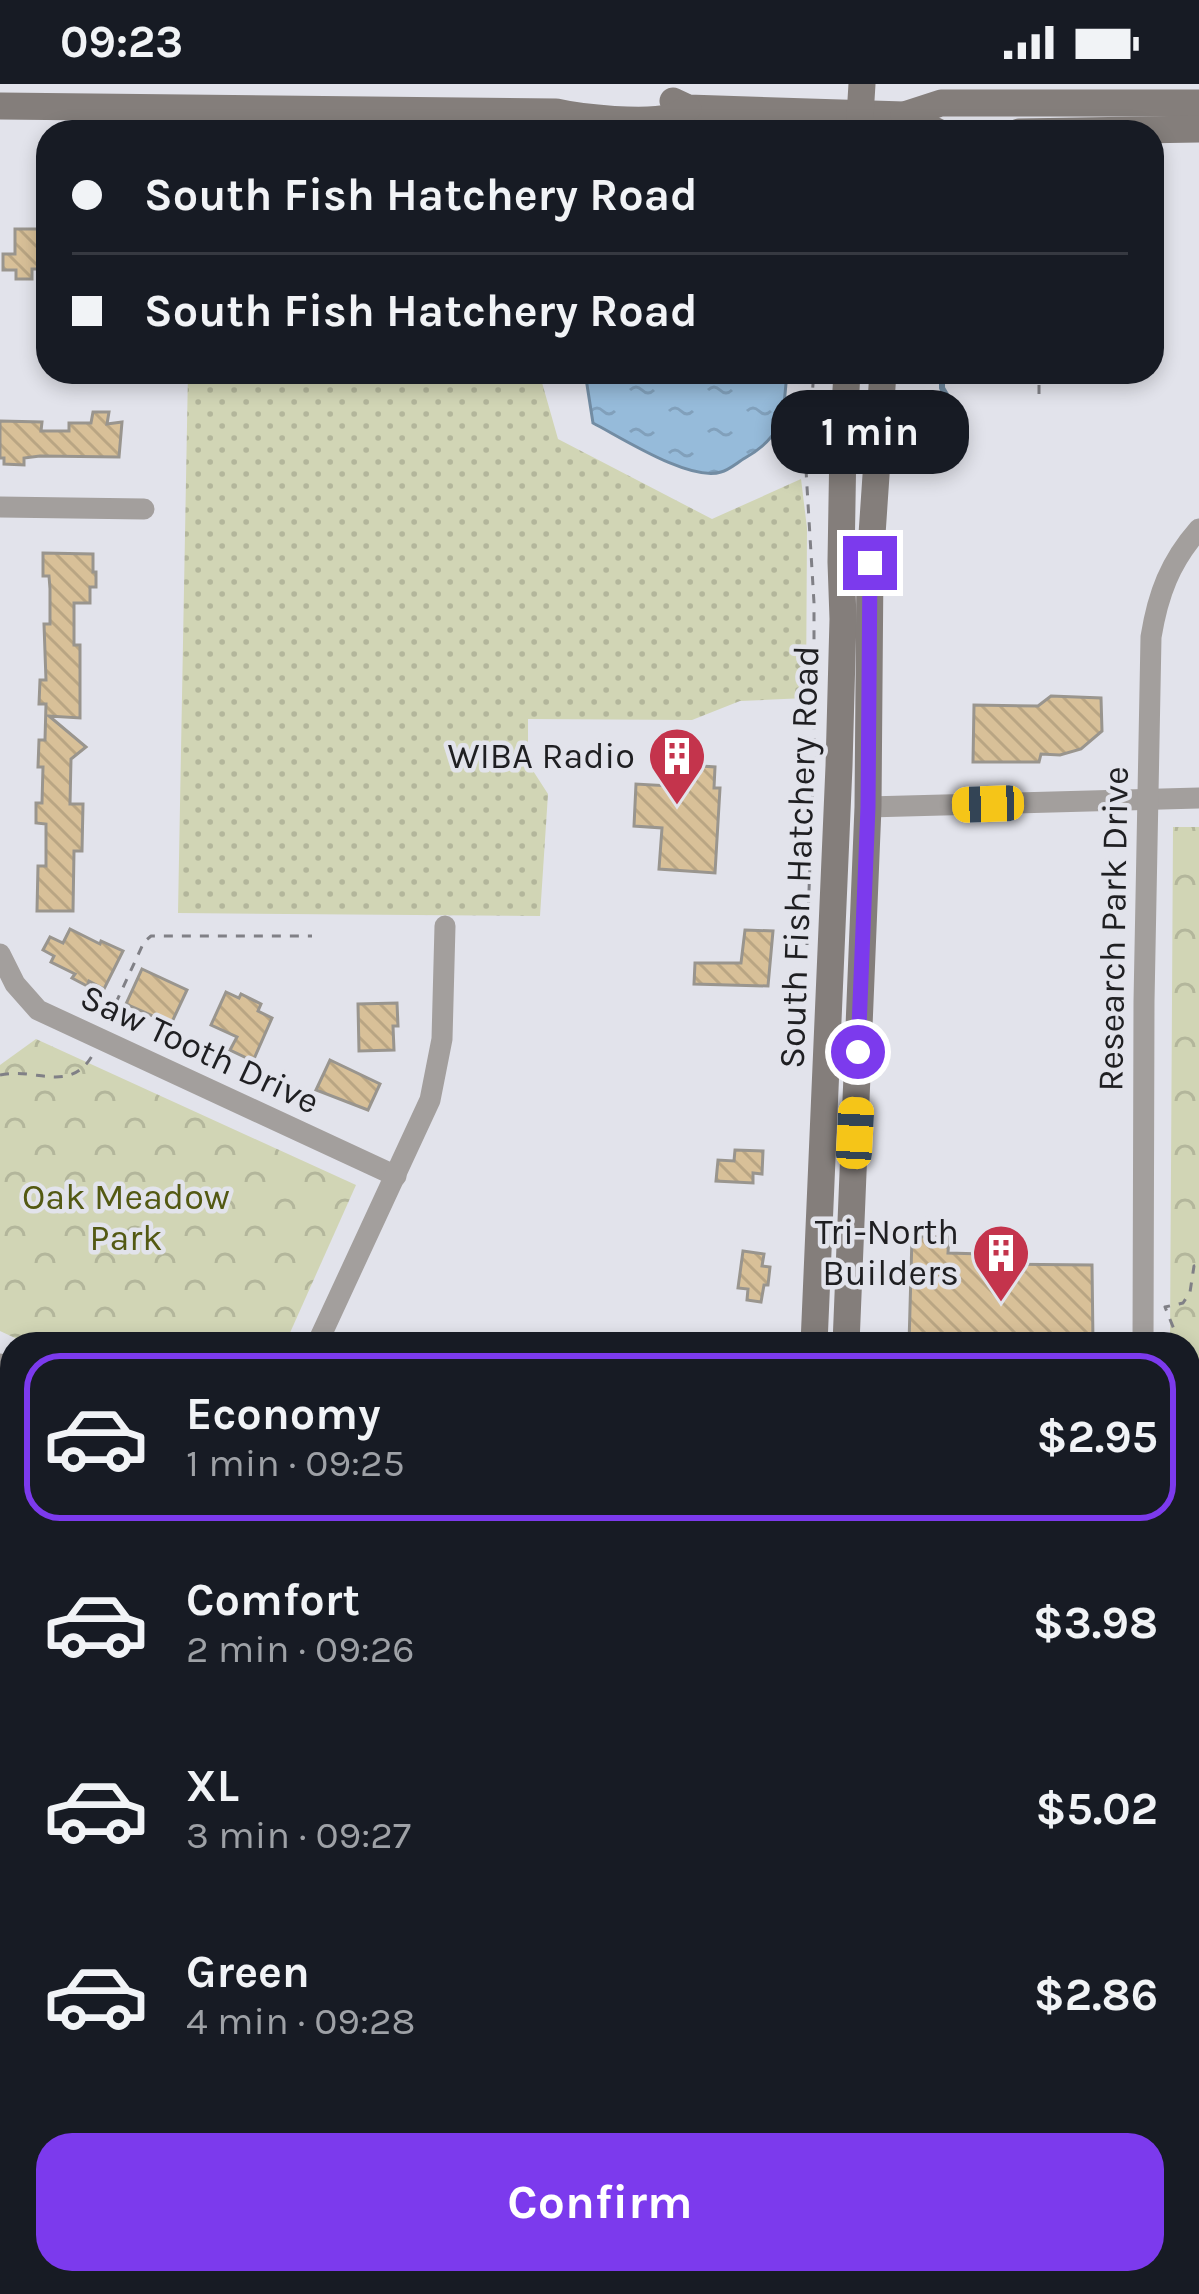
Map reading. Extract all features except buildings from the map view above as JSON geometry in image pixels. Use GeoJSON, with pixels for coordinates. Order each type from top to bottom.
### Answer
{"type":"FeatureCollection","features":[{"type":"Feature","properties":{"kind":"main road"},"geometry":{"type":"LineString","coordinates":[[860,120],[862,84]]}},
{"type":"Feature","properties":{"kind":"main road"},"geometry":{"type":"LineString","coordinates":[[903,120],[904,84]]}},
{"type":"Feature","properties":{"kind":"main road"},"geometry":{"type":"LineString","coordinates":[[0,106],[95,96],[556,112],[583,118],[671,117],[688,108],[826,120]]}},
{"type":"Feature","properties":{"kind":"main road"},"geometry":{"type":"LineString","coordinates":[[909,120],[941,103],[1199,103]]}},
{"type":"Feature","properties":{"kind":"main road"},"geometry":{"type":"LineString","coordinates":[[1164,130],[1199,129]]}},
{"type":"Feature","properties":{"kind":"main road","name":"South Fish Hatchery Road"},"geometry":{"type":"LineString","coordinates":[[815,1332],[844,619],[846,384]]}},
{"type":"Feature","properties":{"kind":"main road","name":"South Fish Hatchery Road"},"geometry":{"type":"LineString","coordinates":[[846,1332],[868,807],[870,563],[882,384]]}},
{"type":"Feature","properties":{"kind":"street"},"geometry":{"type":"LineString","coordinates":[[0,507],[144,509]]}},
{"type":"Feature","properties":{"kind":"street","name":"Research Park Drive"},"geometry":{"type":"LineString","coordinates":[[1143,1332],[1151,637],[1166,574],[1199,529]]}},
{"type":"Feature","properties":{"kind":"street"},"geometry":{"type":"LineString","coordinates":[[868,807],[1199,798]]}},
{"type":"Feature","properties":{"kind":"street"},"geometry":{"type":"LineString","coordinates":[[323,1332],[430,1100],[442,1039],[445,926]]}},
{"type":"Feature","properties":{"kind":"street","name":"Saw Tooth Drive"},"geometry":{"type":"LineString","coordinates":[[0,954],[15,984],[38,1010],[396,1176]]}},
{"type":"Feature","properties":{"kind":"path"},"geometry":{"type":"LineString","coordinates":[[808,903],[814,603],[806,470],[813,384]]}},
{"type":"Feature","properties":{"kind":"path"},"geometry":{"type":"LineString","coordinates":[[1039,384],[1039,394]]}},
{"type":"Feature","properties":{"kind":"path"},"geometry":{"type":"LineString","coordinates":[[0,1075],[21,1072],[64,1077],[81,1072],[151,936],[312,936]]}},
{"type":"Feature","properties":{"kind":"path"},"geometry":{"type":"LineString","coordinates":[[1175,1332],[1165,1307],[1183,1303],[1194,1266],[1199,1265]]}},
{"type":"Feature","properties":{"kind":"green space"},"geometry":{"type":"Polygon","coordinates":[[[188,384],[542,384],[558,439],[712,519],[801,479],[807,528],[806,698],[740,701],[692,720],[528,719],[528,763],[548,794],[540,916],[178,913],[188,384]]]}},
{"type":"Feature","properties":{"kind":"green space"},"geometry":{"type":"Polygon","coordinates":[[[1173,827],[1199,827],[1199,1332],[1170,1332],[1173,827]]]}},
{"type":"Feature","properties":{"kind":"green space","name":"Oak Meadow Park"},"geometry":{"type":"Polygon","coordinates":[[[36,1039],[356,1185],[290,1332],[0,1331],[0,1065],[36,1039]]]}},
{"type":"Feature","properties":{"kind":"water"},"geometry":{"type":"Polygon","coordinates":[[[587,384],[786,384],[775,432],[721,472],[692,471],[593,423],[587,384]]]}},
{"type":"Feature","properties":{"kind":"waterway"},"geometry":{"type":"LineString","coordinates":[[942,384],[948,398]]}},
{"type":"Feature","properties":{"kind":"place","name":"WIBA Radio"},"geometry":{"type":"Point","coordinates":[677,807]}},
{"type":"Feature","properties":{"kind":"place","name":"Tri-North Builders"},"geometry":{"type":"Point","coordinates":[1001,1304]}},
{"type":"Feature","properties":{"kind":"route"},"geometry":{"type":"LineString","coordinates":[[858,1052],[868,807],[870,563]]}}]}
